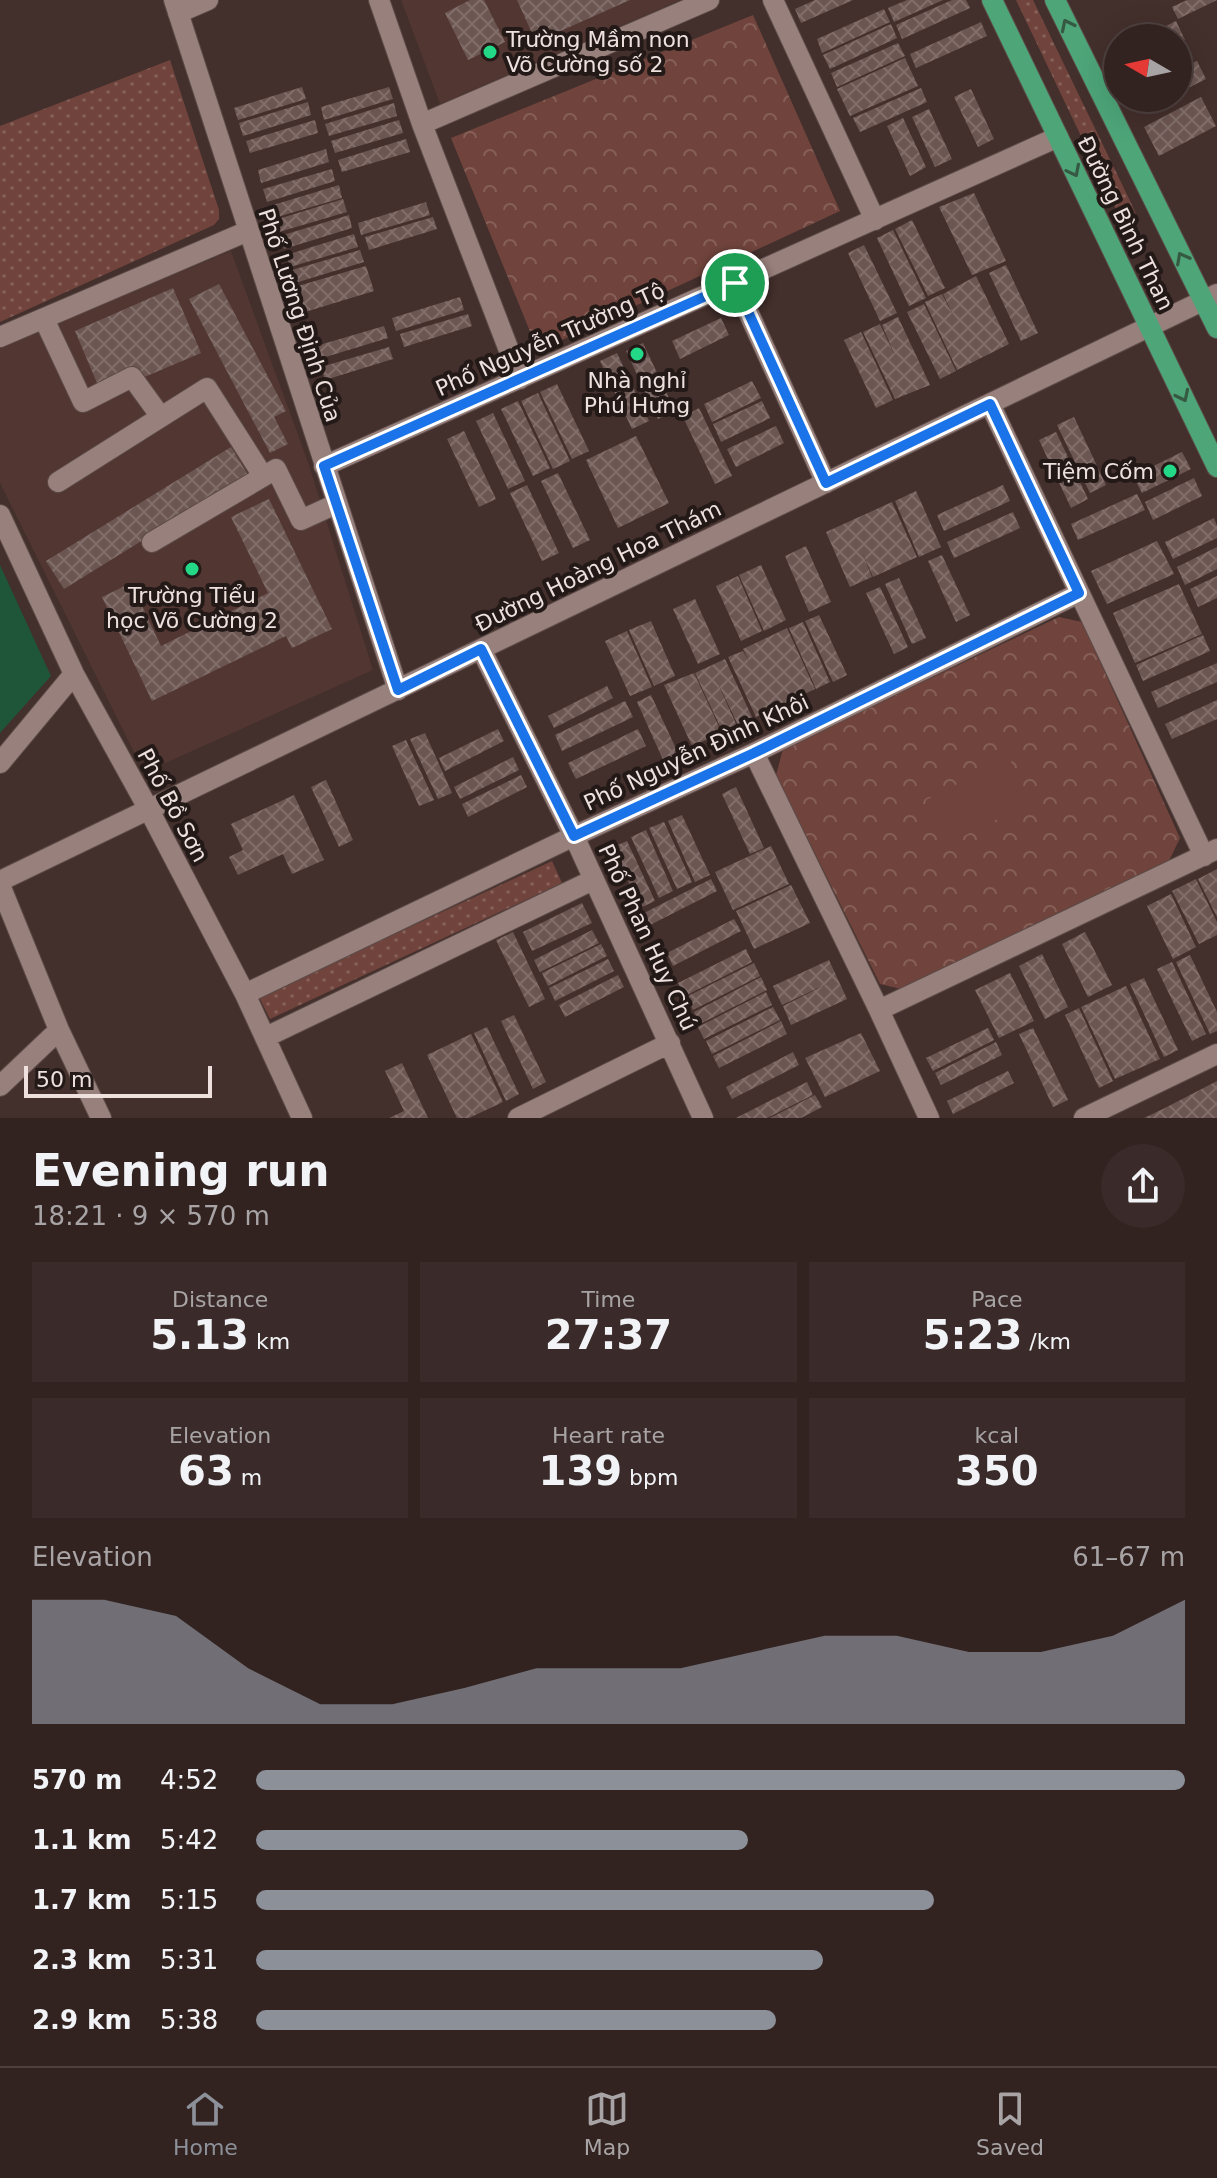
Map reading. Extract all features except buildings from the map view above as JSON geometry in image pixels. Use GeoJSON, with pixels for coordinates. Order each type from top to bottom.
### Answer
{"type":"FeatureCollection","features":[{"type":"Feature","properties":{"kind":"main road","name":"Đường Bình Than"},"geometry":{"type":"LineString","coordinates":[[992,0],[1217,467]]}},
{"type":"Feature","properties":{"kind":"main road","name":"Đường Bình Than"},"geometry":{"type":"LineString","coordinates":[[1055,0],[1168,232],[1210,297],[1217,328]]}},
{"type":"Feature","properties":{"kind":"street"},"geometry":{"type":"LineString","coordinates":[[176,7],[208,0]]}},
{"type":"Feature","properties":{"kind":"street"},"geometry":{"type":"LineString","coordinates":[[379,0],[422,124],[520,379]]}},
{"type":"Feature","properties":{"kind":"street"},"geometry":{"type":"LineString","coordinates":[[422,124],[709,0]]}},
{"type":"Feature","properties":{"kind":"street"},"geometry":{"type":"LineString","coordinates":[[773,0],[875,220]]}},
{"type":"Feature","properties":{"kind":"street","name":"Phố Lương Định Của"},"geometry":{"type":"LineString","coordinates":[[176,7],[398,690]]}},
{"type":"Feature","properties":{"kind":"street","name":"Phố Nguyễn Trường Tộ"},"geometry":{"type":"LineString","coordinates":[[324,466],[1058,137]]}},
{"type":"Feature","properties":{"kind":"street"},"geometry":{"type":"LineString","coordinates":[[0,337],[248,231]]}},
{"type":"Feature","properties":{"kind":"street"},"geometry":{"type":"LineString","coordinates":[[735,283],[826,483]]}},
{"type":"Feature","properties":{"kind":"street","name":"Đường Hoàng Hoa Thám"},"geometry":{"type":"LineString","coordinates":[[0,883],[1210,297]]}},
{"type":"Feature","properties":{"kind":"street"},"geometry":{"type":"LineString","coordinates":[[44,319],[83,402],[132,377],[161,417]]}},
{"type":"Feature","properties":{"kind":"street"},"geometry":{"type":"LineString","coordinates":[[58,482],[207,388],[263,476]]}},
{"type":"Feature","properties":{"kind":"street"},"geometry":{"type":"LineString","coordinates":[[879,1010],[1210,852],[1079,593],[990,404]]}},
{"type":"Feature","properties":{"kind":"street"},"geometry":{"type":"LineString","coordinates":[[152,542],[276,469],[301,520],[336,504]]}},
{"type":"Feature","properties":{"kind":"street","name":"Phố Bồ Sơn"},"geometry":{"type":"LineString","coordinates":[[0,515],[74,674],[245,994],[302,1118]]}},
{"type":"Feature","properties":{"kind":"street","name":"Phố Nguyễn Đình Khôi"},"geometry":{"type":"LineString","coordinates":[[245,994],[754,753],[1079,593]]}},
{"type":"Feature","properties":{"kind":"street","name":"Phố Phan Huy Chú"},"geometry":{"type":"LineString","coordinates":[[481,649],[574,836],[703,1118]]}},
{"type":"Feature","properties":{"kind":"street"},"geometry":{"type":"LineString","coordinates":[[0,763],[74,674]]}},
{"type":"Feature","properties":{"kind":"street"},"geometry":{"type":"LineString","coordinates":[[754,753],[929,1118]]}},
{"type":"Feature","properties":{"kind":"street"},"geometry":{"type":"LineString","coordinates":[[266,1037],[593,880]]}},
{"type":"Feature","properties":{"kind":"street"},"geometry":{"type":"LineString","coordinates":[[0,883],[59,1030],[101,1118]]}},
{"type":"Feature","properties":{"kind":"street"},"geometry":{"type":"LineString","coordinates":[[0,1086],[59,1030]]}},
{"type":"Feature","properties":{"kind":"street"},"geometry":{"type":"LineString","coordinates":[[518,1118],[670,1043]]}},
{"type":"Feature","properties":{"kind":"street"},"geometry":{"type":"LineString","coordinates":[[1084,1118],[1217,1054]]}},
{"type":"Feature","properties":{"kind":"shaded area","name":"Trường Mầm non Võ Cường số 2"},"geometry":{"type":"Polygon","coordinates":[[[401,0],[680,0],[440,104],[401,0]]]}},
{"type":"Feature","properties":{"kind":"shaded area","name":"Trường Tiểu học Võ Cường 2"},"geometry":{"type":"Polygon","coordinates":[[[231,251],[308,462],[373,670],[161,765],[136,756],[0,483],[0,347],[231,251]]]}},
{"type":"Feature","properties":{"kind":"shaded area"},"geometry":{"type":"Polygon","coordinates":[[[0,565],[51,676],[0,733],[0,565]]]}},
{"type":"Feature","properties":{"kind":"green space"},"geometry":{"type":"Polygon","coordinates":[[[1016,0],[1033,0],[1136,214],[1137,221],[1132,228],[1122,222],[1016,0]]]}},
{"type":"Feature","properties":{"kind":"green space"},"geometry":{"type":"Polygon","coordinates":[[[753,15],[840,211],[538,351],[451,138],[753,15]]]}},
{"type":"Feature","properties":{"kind":"green space"},"geometry":{"type":"Polygon","coordinates":[[[170,60],[219,210],[219,219],[214,225],[0,322],[0,126],[170,60]]]}},
{"type":"Feature","properties":{"kind":"green space"},"geometry":{"type":"Polygon","coordinates":[[[1059,617],[1082,622],[1180,838],[1166,867],[901,989],[880,984],[776,775],[783,749],[1059,617]]]}},
{"type":"Feature","properties":{"kind":"green space"},"geometry":{"type":"Polygon","coordinates":[[[1009,758],[1031,802],[948,844],[926,800],[1009,758]]]}},
{"type":"Feature","properties":{"kind":"green space"},"geometry":{"type":"Polygon","coordinates":[[[552,861],[562,883],[270,1019],[259,997],[552,861]]]}},
{"type":"Feature","properties":{"kind":"place","name":"Trường Mầm non Võ Cường số 2"},"geometry":{"type":"Point","coordinates":[490,52]}},
{"type":"Feature","properties":{"kind":"place","name":"Nhà nghỉ Phú Hưng"},"geometry":{"type":"Point","coordinates":[637,354]}},
{"type":"Feature","properties":{"kind":"place","name":"Tiệm Cốm"},"geometry":{"type":"Point","coordinates":[1170,471]}},
{"type":"Feature","properties":{"kind":"place","name":"Trường Tiểu học Võ Cường 2"},"geometry":{"type":"Point","coordinates":[192,569]}},
{"type":"Feature","properties":{"kind":"route"},"geometry":{"type":"LineString","coordinates":[[735,283],[826,483],[990,404],[1079,593],[754,753],[574,836],[481,649],[398,690],[324,466],[735,283]]}}]}
